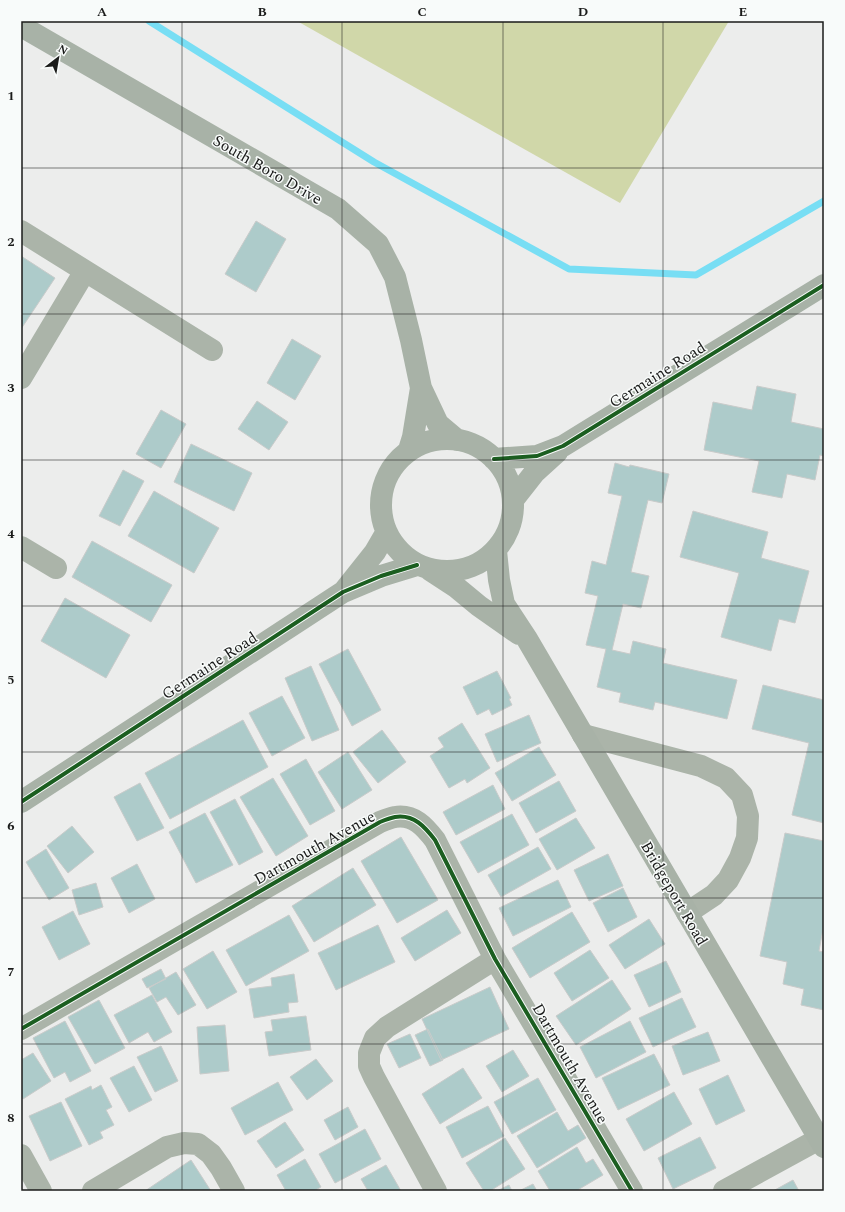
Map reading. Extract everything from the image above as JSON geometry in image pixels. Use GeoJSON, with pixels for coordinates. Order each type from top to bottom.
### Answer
{"type":"FeatureCollection","features":[{"type":"Feature","properties":{"kind":"main road","name":"South Boro Drive"},"geometry":{"type":"LineString","coordinates":[[21,26],[338,209],[378,244],[395,277],[411,340],[421,388],[438,424],[457,440]]}},
{"type":"Feature","properties":{"kind":"main road","name":"Germaine Road"},"geometry":{"type":"LineString","coordinates":[[494,459],[537,456],[563,446],[824,285]]}},
{"type":"Feature","properties":{"kind":"main road","name":"South Boro Drive"},"geometry":{"type":"LineString","coordinates":[[409,450],[413,437],[421,388]]}},
{"type":"Feature","properties":{"kind":"main road"},"geometry":{"type":"LineString","coordinates":[[439,439],[457,440],[478,446],[494,459],[505,474],[512,491],[512,518],[506,536],[496,551],[482,562],[456,572],[423,567],[398,552],[391,543],[386,534],[381,516],[380,497],[385,479],[395,463],[409,450],[422,443],[439,439]]}},
{"type":"Feature","properties":{"kind":"main road","name":"Germaine Road"},"geometry":{"type":"LineString","coordinates":[[513,500],[535,472],[563,446]]}},
{"type":"Feature","properties":{"kind":"main road","name":"Germaine Road"},"geometry":{"type":"LineString","coordinates":[[343,592],[375,552],[386,534]]}},
{"type":"Feature","properties":{"kind":"main road","name":"Bridgeport Road"},"geometry":{"type":"LineString","coordinates":[[496,551],[499,580],[504,604],[527,639],[822,1143]]}},
{"type":"Feature","properties":{"kind":"main road","name":"Germaine Road"},"geometry":{"type":"LineString","coordinates":[[21,802],[343,592],[381,576],[423,567]]}},
{"type":"Feature","properties":{"kind":"main road","name":"Bridgeport Road"},"geometry":{"type":"LineString","coordinates":[[423,567],[456,587],[479,606],[527,639]]}},
{"type":"Feature","properties":{"kind":"street"},"geometry":{"type":"LineString","coordinates":[[21,231],[212,350]]}},
{"type":"Feature","properties":{"kind":"street"},"geometry":{"type":"LineString","coordinates":[[21,378],[85,271]]}},
{"type":"Feature","properties":{"kind":"street"},"geometry":{"type":"LineString","coordinates":[[21,547],[56,568]]}},
{"type":"Feature","properties":{"kind":"street"},"geometry":{"type":"LineString","coordinates":[[583,735],[701,766],[726,778],[742,795],[748,816],[747,838],[740,858],[728,880],[714,895],[687,913]]}},
{"type":"Feature","properties":{"kind":"street","name":"Dartmouth Avenue"},"geometry":{"type":"LineString","coordinates":[[21,1029],[380,822],[396,817],[412,818],[425,827],[435,840],[496,959],[632,1191]]}},
{"type":"Feature","properties":{"kind":"street"},"geometry":{"type":"LineString","coordinates":[[436,1191],[374,1077],[369,1066],[369,1053],[375,1038],[387,1027],[496,959]]}},
{"type":"Feature","properties":{"kind":"street"},"geometry":{"type":"LineString","coordinates":[[93,1191],[167,1147],[184,1143],[198,1144],[211,1154],[234,1191]]}},
{"type":"Feature","properties":{"kind":"street"},"geometry":{"type":"LineString","coordinates":[[724,1191],[822,1143]]}},
{"type":"Feature","properties":{"kind":"street"},"geometry":{"type":"LineString","coordinates":[[21,1155],[41,1191]]}},
{"type":"Feature","properties":{"kind":"green space"},"geometry":{"type":"Polygon","coordinates":[[[297,21],[729,21],[620,203],[297,21]]]}},
{"type":"Feature","properties":{"kind":"building"},"geometry":{"type":"Polygon","coordinates":[[[256,221],[286,239],[256,292],[225,274],[256,221]]]}},
{"type":"Feature","properties":{"kind":"building"},"geometry":{"type":"Polygon","coordinates":[[[21,256],[55,278],[21,329],[21,256]]]}},
{"type":"Feature","properties":{"kind":"building"},"geometry":{"type":"Polygon","coordinates":[[[292,339],[321,356],[295,400],[267,383],[292,339]]]}},
{"type":"Feature","properties":{"kind":"building"},"geometry":{"type":"Polygon","coordinates":[[[757,386],[796,394],[791,422],[824,429],[824,456],[820,455],[815,480],[787,474],[782,498],[752,492],[759,461],[704,450],[713,402],[752,410],[757,386]]]}},
{"type":"Feature","properties":{"kind":"building"},"geometry":{"type":"Polygon","coordinates":[[[257,401],[288,422],[269,450],[238,429],[257,401]]]}},
{"type":"Feature","properties":{"kind":"building"},"geometry":{"type":"Polygon","coordinates":[[[161,410],[186,424],[161,468],[136,454],[161,410]]]}},
{"type":"Feature","properties":{"kind":"building"},"geometry":{"type":"Polygon","coordinates":[[[191,444],[252,473],[234,511],[174,482],[191,444]]]}},
{"type":"Feature","properties":{"kind":"building"},"geometry":{"type":"Polygon","coordinates":[[[615,463],[669,474],[662,503],[648,500],[631,572],[649,576],[641,608],[623,604],[612,650],[630,654],[633,641],[666,649],[663,663],[737,680],[727,719],[655,702],[653,710],[619,702],[621,693],[597,687],[606,649],[586,645],[598,596],[585,593],[592,561],[606,565],[622,496],[608,493],[615,463]]]}},
{"type":"Feature","properties":{"kind":"building"},"geometry":{"type":"Polygon","coordinates":[[[123,470],[144,481],[120,526],[99,516],[123,470]]]}},
{"type":"Feature","properties":{"kind":"building"},"geometry":{"type":"Polygon","coordinates":[[[154,491],[219,528],[194,573],[128,536],[154,491]]]}},
{"type":"Feature","properties":{"kind":"building"},"geometry":{"type":"Polygon","coordinates":[[[693,511],[768,532],[761,558],[809,571],[795,623],[779,619],[771,651],[721,637],[739,573],[680,557],[693,511]]]}},
{"type":"Feature","properties":{"kind":"building"},"geometry":{"type":"Polygon","coordinates":[[[92,541],[172,585],[151,622],[72,577],[92,541]]]}},
{"type":"Feature","properties":{"kind":"building"},"geometry":{"type":"Polygon","coordinates":[[[65,598],[130,635],[106,678],[41,641],[65,598]]]}},
{"type":"Feature","properties":{"kind":"building"},"geometry":{"type":"Polygon","coordinates":[[[348,649],[381,710],[352,726],[319,664],[348,649]]]}},
{"type":"Feature","properties":{"kind":"building"},"geometry":{"type":"Polygon","coordinates":[[[311,666],[339,730],[312,741],[285,678],[311,666]]]}},
{"type":"Feature","properties":{"kind":"building"},"geometry":{"type":"Polygon","coordinates":[[[497,671],[511,698],[509,699],[512,705],[492,715],[489,709],[477,715],[463,687],[497,671]]]}},
{"type":"Feature","properties":{"kind":"building"},"geometry":{"type":"Polygon","coordinates":[[[763,685],[824,700],[824,823],[792,815],[809,743],[752,729],[763,685]]]}},
{"type":"Feature","properties":{"kind":"building"},"geometry":{"type":"Polygon","coordinates":[[[282,696],[305,738],[272,756],[249,713],[282,696]]]}},
{"type":"Feature","properties":{"kind":"building"},"geometry":{"type":"Polygon","coordinates":[[[529,715],[541,743],[497,762],[485,734],[529,715]]]}},
{"type":"Feature","properties":{"kind":"building"},"geometry":{"type":"Polygon","coordinates":[[[243,720],[268,767],[170,819],[145,773],[243,720]]]}},
{"type":"Feature","properties":{"kind":"building"},"geometry":{"type":"Polygon","coordinates":[[[462,723],[490,768],[467,783],[465,779],[449,788],[430,756],[444,747],[438,738],[462,723]]]}},
{"type":"Feature","properties":{"kind":"building"},"geometry":{"type":"Polygon","coordinates":[[[382,730],[406,762],[378,783],[353,752],[382,730]]]}},
{"type":"Feature","properties":{"kind":"building"},"geometry":{"type":"Polygon","coordinates":[[[539,747],[556,775],[512,801],[495,773],[539,747]]]}},
{"type":"Feature","properties":{"kind":"building"},"geometry":{"type":"Polygon","coordinates":[[[348,752],[372,790],[342,809],[318,772],[348,752]]]}},
{"type":"Feature","properties":{"kind":"building"},"geometry":{"type":"Polygon","coordinates":[[[306,759],[335,811],[310,825],[280,774],[306,759]]]}},
{"type":"Feature","properties":{"kind":"building"},"geometry":{"type":"Polygon","coordinates":[[[273,778],[308,836],[276,856],[240,797],[273,778]]]}},
{"type":"Feature","properties":{"kind":"building"},"geometry":{"type":"Polygon","coordinates":[[[559,781],[576,811],[536,833],[519,803],[559,781]]]}},
{"type":"Feature","properties":{"kind":"building"},"geometry":{"type":"Polygon","coordinates":[[[140,783],[164,828],[137,841],[114,797],[140,783]]]}},
{"type":"Feature","properties":{"kind":"building"},"geometry":{"type":"Polygon","coordinates":[[[493,785],[505,809],[456,835],[443,812],[493,785]]]}},
{"type":"Feature","properties":{"kind":"building"},"geometry":{"type":"Polygon","coordinates":[[[235,799],[263,852],[239,865],[210,812],[235,799]]]}},
{"type":"Feature","properties":{"kind":"building"},"geometry":{"type":"Polygon","coordinates":[[[205,813],[233,865],[196,883],[169,832],[205,813]]]}},
{"type":"Feature","properties":{"kind":"building"},"geometry":{"type":"Polygon","coordinates":[[[512,814],[529,845],[478,873],[460,842],[512,814]]]}},
{"type":"Feature","properties":{"kind":"building"},"geometry":{"type":"Polygon","coordinates":[[[576,818],[595,848],[557,870],[539,839],[576,818]]]}},
{"type":"Feature","properties":{"kind":"building"},"geometry":{"type":"Polygon","coordinates":[[[72,826],[94,852],[68,873],[47,846],[72,826]]]}},
{"type":"Feature","properties":{"kind":"building"},"geometry":{"type":"Polygon","coordinates":[[[785,833],[824,841],[824,924],[819,951],[824,952],[824,1010],[801,1005],[804,989],[783,984],[787,962],[760,956],[785,833]]]}},
{"type":"Feature","properties":{"kind":"building"},"geometry":{"type":"Polygon","coordinates":[[[401,837],[438,900],[397,923],[361,861],[401,837]]]}},
{"type":"Feature","properties":{"kind":"building"},"geometry":{"type":"Polygon","coordinates":[[[538,847],[551,869],[501,897],[488,875],[538,847]]]}},
{"type":"Feature","properties":{"kind":"building"},"geometry":{"type":"Polygon","coordinates":[[[46,849],[69,888],[49,900],[26,862],[46,849]]]}},
{"type":"Feature","properties":{"kind":"building"},"geometry":{"type":"Polygon","coordinates":[[[608,854],[623,886],[589,901],[574,870],[608,854]]]}},
{"type":"Feature","properties":{"kind":"building"},"geometry":{"type":"Polygon","coordinates":[[[137,864],[155,899],[129,913],[111,878],[137,864]]]}},
{"type":"Feature","properties":{"kind":"building"},"geometry":{"type":"Polygon","coordinates":[[[353,868],[376,905],[314,942],[292,906],[353,868]]]}},
{"type":"Feature","properties":{"kind":"building"},"geometry":{"type":"Polygon","coordinates":[[[558,880],[571,907],[513,936],[499,908],[558,880]]]}},
{"type":"Feature","properties":{"kind":"building"},"geometry":{"type":"Polygon","coordinates":[[[96,883],[103,907],[79,915],[72,890],[96,883]]]}},
{"type":"Feature","properties":{"kind":"building"},"geometry":{"type":"Polygon","coordinates":[[[623,888],[637,917],[608,932],[593,903],[623,888]]]}},
{"type":"Feature","properties":{"kind":"building"},"geometry":{"type":"Polygon","coordinates":[[[447,910],[461,933],[415,961],[401,938],[447,910]]]}},
{"type":"Feature","properties":{"kind":"building"},"geometry":{"type":"Polygon","coordinates":[[[73,911],[90,944],[59,960],[42,927],[73,911]]]}},
{"type":"Feature","properties":{"kind":"building"},"geometry":{"type":"Polygon","coordinates":[[[572,912],[590,942],[530,978],[512,948],[572,912]]]}},
{"type":"Feature","properties":{"kind":"building"},"geometry":{"type":"Polygon","coordinates":[[[289,915],[309,951],[246,986],[226,950],[289,915]]]}},
{"type":"Feature","properties":{"kind":"building"},"geometry":{"type":"Polygon","coordinates":[[[649,919],[665,944],[625,969],[609,945],[649,919]]]}},
{"type":"Feature","properties":{"kind":"building"},"geometry":{"type":"Polygon","coordinates":[[[378,925],[395,962],[336,990],[318,953],[378,925]]]}},
{"type":"Feature","properties":{"kind":"building"},"geometry":{"type":"Polygon","coordinates":[[[590,950],[609,978],[572,1001],[554,973],[590,950]]]}},
{"type":"Feature","properties":{"kind":"building"},"geometry":{"type":"Polygon","coordinates":[[[213,951],[237,992],[207,1009],[183,969],[213,951]]]}},
{"type":"Feature","properties":{"kind":"building"},"geometry":{"type":"Polygon","coordinates":[[[666,961],[681,992],[649,1007],[634,975],[666,961]]]}},
{"type":"Feature","properties":{"kind":"building"},"geometry":{"type":"Polygon","coordinates":[[[161,969],[166,979],[147,988],[142,979],[161,969]]]}},
{"type":"Feature","properties":{"kind":"building"},"geometry":{"type":"Polygon","coordinates":[[[176,972],[196,1005],[178,1015],[166,997],[157,1002],[149,988],[176,972]]]}},
{"type":"Feature","properties":{"kind":"building"},"geometry":{"type":"Polygon","coordinates":[[[294,974],[298,1002],[288,1003],[289,1012],[254,1018],[249,989],[272,986],[271,978],[294,974]]]}},
{"type":"Feature","properties":{"kind":"building"},"geometry":{"type":"Polygon","coordinates":[[[612,980],[631,1009],[576,1045],[556,1016],[612,980]]]}},
{"type":"Feature","properties":{"kind":"building"},"geometry":{"type":"Polygon","coordinates":[[[490,987],[509,1029],[441,1060],[422,1019],[490,987]]]}},
{"type":"Feature","properties":{"kind":"building"},"geometry":{"type":"Polygon","coordinates":[[[152,995],[172,1032],[154,1042],[148,1032],[129,1043],[114,1015],[152,995]]]}},
{"type":"Feature","properties":{"kind":"building"},"geometry":{"type":"Polygon","coordinates":[[[682,998],[696,1027],[653,1047],[639,1018],[682,998]]]}},
{"type":"Feature","properties":{"kind":"building"},"geometry":{"type":"Polygon","coordinates":[[[99,1000],[125,1048],[95,1064],[68,1017],[99,1000]]]}},
{"type":"Feature","properties":{"kind":"building"},"geometry":{"type":"Polygon","coordinates":[[[306,1016],[311,1050],[269,1056],[265,1032],[273,1031],[271,1020],[306,1016]]]}},
{"type":"Feature","properties":{"kind":"building"},"geometry":{"type":"Polygon","coordinates":[[[65,1021],[91,1071],[70,1082],[65,1072],[54,1078],[33,1038],[65,1021]]]}},
{"type":"Feature","properties":{"kind":"building"},"geometry":{"type":"Polygon","coordinates":[[[630,1021],[646,1052],[596,1078],[580,1047],[630,1021]]]}},
{"type":"Feature","properties":{"kind":"building"},"geometry":{"type":"Polygon","coordinates":[[[225,1025],[229,1071],[200,1074],[197,1027],[225,1025]]]}},
{"type":"Feature","properties":{"kind":"building"},"geometry":{"type":"Polygon","coordinates":[[[428,1029],[443,1060],[430,1066],[415,1035],[428,1029]]]}},
{"type":"Feature","properties":{"kind":"building"},"geometry":{"type":"Polygon","coordinates":[[[708,1032],[720,1061],[683,1075],[672,1046],[708,1032]]]}},
{"type":"Feature","properties":{"kind":"building"},"geometry":{"type":"Polygon","coordinates":[[[410,1034],[421,1058],[399,1068],[387,1044],[410,1034]]]}},
{"type":"Feature","properties":{"kind":"building"},"geometry":{"type":"Polygon","coordinates":[[[161,1046],[178,1081],[155,1092],[137,1057],[161,1046]]]}},
{"type":"Feature","properties":{"kind":"building"},"geometry":{"type":"Polygon","coordinates":[[[513,1050],[529,1076],[502,1092],[486,1066],[513,1050]]]}},
{"type":"Feature","properties":{"kind":"building"},"geometry":{"type":"Polygon","coordinates":[[[33,1053],[51,1081],[23,1099],[21,1096],[21,1060],[33,1053]]]}},
{"type":"Feature","properties":{"kind":"building"},"geometry":{"type":"Polygon","coordinates":[[[654,1054],[670,1085],[618,1110],[602,1078],[654,1054]]]}},
{"type":"Feature","properties":{"kind":"building"},"geometry":{"type":"Polygon","coordinates":[[[316,1059],[333,1081],[307,1100],[290,1077],[316,1059]]]}},
{"type":"Feature","properties":{"kind":"building"},"geometry":{"type":"Polygon","coordinates":[[[134,1066],[152,1100],[129,1112],[110,1078],[134,1066]]]}},
{"type":"Feature","properties":{"kind":"building"},"geometry":{"type":"Polygon","coordinates":[[[463,1068],[482,1098],[440,1124],[422,1094],[463,1068]]]}},
{"type":"Feature","properties":{"kind":"building"},"geometry":{"type":"Polygon","coordinates":[[[728,1075],[745,1111],[716,1125],[699,1089],[728,1075]]]}},
{"type":"Feature","properties":{"kind":"building"},"geometry":{"type":"Polygon","coordinates":[[[538,1078],[556,1110],[512,1134],[494,1102],[538,1078]]]}},
{"type":"Feature","properties":{"kind":"building"},"geometry":{"type":"Polygon","coordinates":[[[278,1082],[293,1110],[245,1135],[231,1108],[278,1082]]]}},
{"type":"Feature","properties":{"kind":"building"},"geometry":{"type":"Polygon","coordinates":[[[101,1085],[112,1107],[106,1110],[114,1125],[100,1132],[103,1138],[89,1145],[65,1099],[91,1086],[92,1090],[101,1085]]]}},
{"type":"Feature","properties":{"kind":"building"},"geometry":{"type":"Polygon","coordinates":[[[674,1092],[692,1124],[644,1151],[626,1119],[674,1092]]]}},
{"type":"Feature","properties":{"kind":"building"},"geometry":{"type":"Polygon","coordinates":[[[61,1102],[82,1146],[50,1161],[29,1116],[61,1102]]]}},
{"type":"Feature","properties":{"kind":"building"},"geometry":{"type":"Polygon","coordinates":[[[488,1106],[504,1136],[462,1158],[446,1127],[488,1106]]]}},
{"type":"Feature","properties":{"kind":"building"},"geometry":{"type":"Polygon","coordinates":[[[348,1107],[358,1127],[335,1140],[324,1120],[348,1107]]]}},
{"type":"Feature","properties":{"kind":"building"},"geometry":{"type":"Polygon","coordinates":[[[557,1112],[568,1131],[578,1125],[586,1138],[537,1168],[517,1136],[557,1112]]]}},
{"type":"Feature","properties":{"kind":"building"},"geometry":{"type":"Polygon","coordinates":[[[285,1122],[304,1150],[276,1168],[257,1141],[285,1122]]]}},
{"type":"Feature","properties":{"kind":"building"},"geometry":{"type":"Polygon","coordinates":[[[365,1129],[381,1159],[335,1183],[319,1154],[365,1129]]]}},
{"type":"Feature","properties":{"kind":"building"},"geometry":{"type":"Polygon","coordinates":[[[700,1137],[716,1168],[673,1189],[658,1158],[700,1137]]]}},
{"type":"Feature","properties":{"kind":"building"},"geometry":{"type":"Polygon","coordinates":[[[505,1138],[525,1169],[490,1191],[484,1191],[466,1163],[505,1138]]]}},
{"type":"Feature","properties":{"kind":"building"},"geometry":{"type":"Polygon","coordinates":[[[577,1147],[586,1163],[593,1159],[603,1175],[576,1191],[550,1191],[538,1171],[577,1147]]]}},
{"type":"Feature","properties":{"kind":"building"},"geometry":{"type":"Polygon","coordinates":[[[305,1159],[321,1187],[314,1191],[286,1191],[277,1175],[305,1159]]]}},
{"type":"Feature","properties":{"kind":"building"},"geometry":{"type":"Polygon","coordinates":[[[191,1160],[211,1191],[145,1191],[191,1160]]]}},
{"type":"Feature","properties":{"kind":"building"},"geometry":{"type":"Polygon","coordinates":[[[386,1165],[401,1191],[368,1191],[361,1179],[386,1165]]]}},
{"type":"Feature","properties":{"kind":"building"},"geometry":{"type":"Polygon","coordinates":[[[793,1180],[799,1191],[773,1191],[793,1180]]]}},
{"type":"Feature","properties":{"kind":"building"},"geometry":{"type":"Polygon","coordinates":[[[533,1184],[537,1191],[519,1191],[533,1184]]]}},
{"type":"Feature","properties":{"kind":"building"},"geometry":{"type":"Polygon","coordinates":[[[509,1185],[512,1191],[497,1191],[509,1185]]]}},
{"type":"Feature","properties":{"kind":"waterway"},"geometry":{"type":"LineString","coordinates":[[149,21],[374,162],[569,269],[696,275],[824,201]]}},
{"type":"Feature","properties":{"kind":"cycle path"},"geometry":{"type":"LineString","coordinates":[[494,459],[537,456],[563,446],[824,285]]}},
{"type":"Feature","properties":{"kind":"cycle path"},"geometry":{"type":"LineString","coordinates":[[21,802],[343,592],[381,576],[417,565]]}},
{"type":"Feature","properties":{"kind":"cycle path"},"geometry":{"type":"LineString","coordinates":[[21,1029],[380,822],[395,817],[408,818],[423,826],[435,840],[495,959],[632,1191]]}}]}
